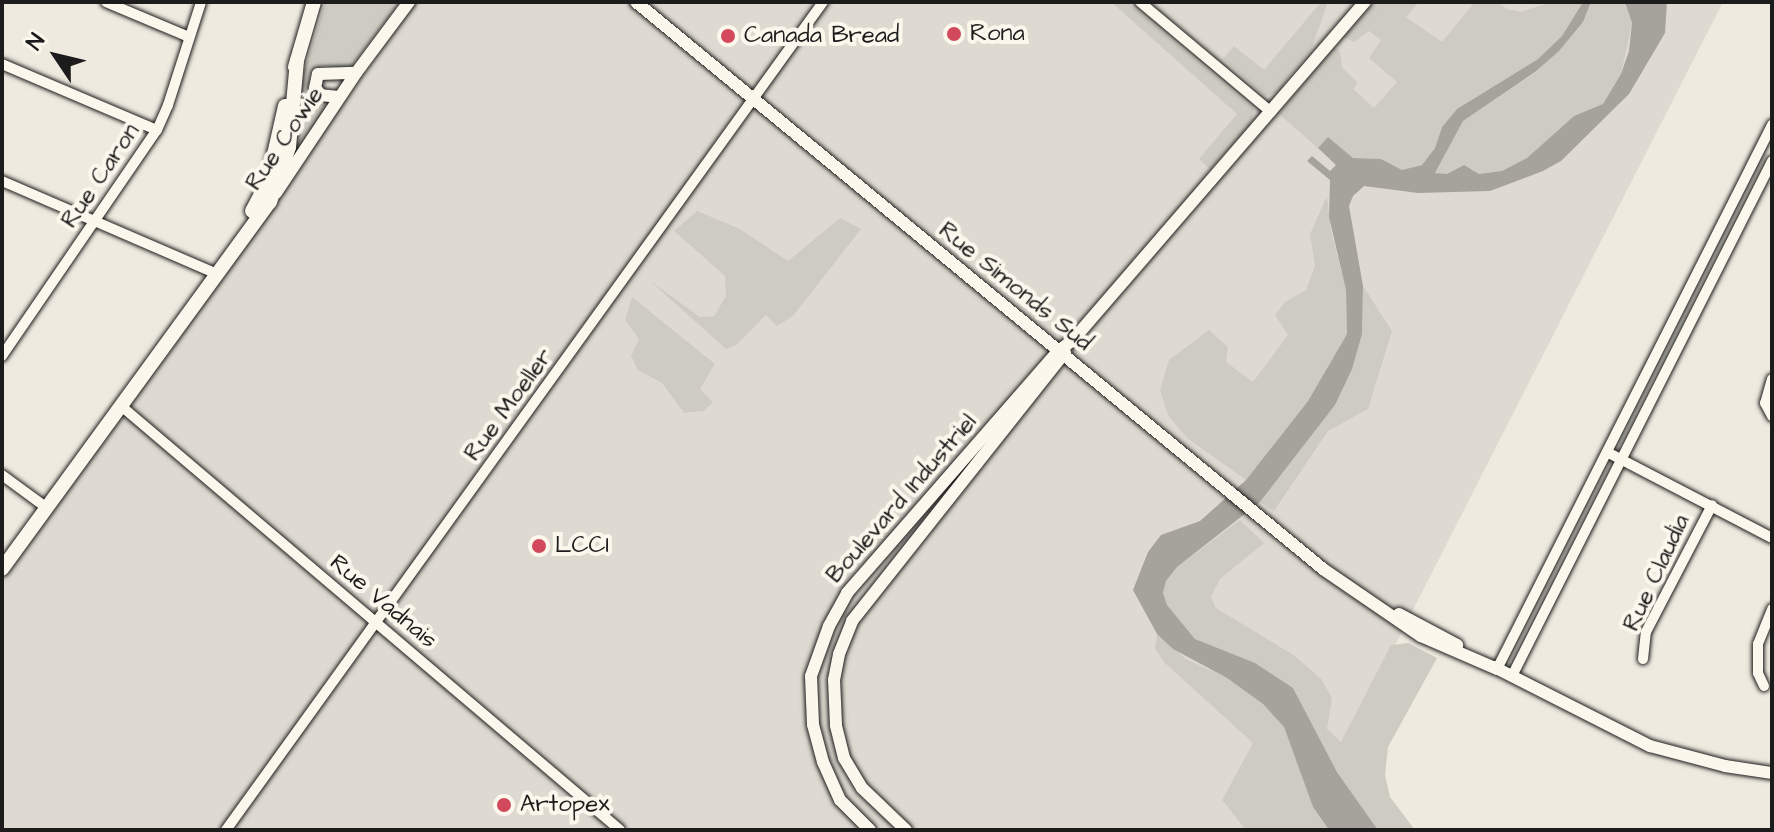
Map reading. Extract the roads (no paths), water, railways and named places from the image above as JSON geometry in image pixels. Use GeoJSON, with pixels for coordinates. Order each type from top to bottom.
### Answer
{"type":"FeatureCollection","features":[{"type":"Feature","properties":{"kind":"main road"},"geometry":{"type":"LineString","coordinates":[[270,202],[289,147],[297,60],[314,2]]}},
{"type":"Feature","properties":{"kind":"main road","name":"Rue Cowie"},"geometry":{"type":"LineString","coordinates":[[195,300],[268,181],[297,60]]}},
{"type":"Feature","properties":{"kind":"main road","name":"Rue Cowie"},"geometry":{"type":"LineString","coordinates":[[2,569],[195,300],[270,202]]}},
{"type":"Feature","properties":{"kind":"street"},"geometry":{"type":"LineString","coordinates":[[106,2],[189,37]]}},
{"type":"Feature","properties":{"kind":"street","name":"Rue Caron"},"geometry":{"type":"LineString","coordinates":[[2,356],[157,130],[201,2]]}},
{"type":"Feature","properties":{"kind":"street","name":"Rue Cowie"},"geometry":{"type":"LineString","coordinates":[[270,202],[339,97],[409,2]]}},
{"type":"Feature","properties":{"kind":"street","name":"Rue Simonds Sud"},"geometry":{"type":"LineString","coordinates":[[636,2],[1063,351],[1323,569],[1421,636],[1512,676],[1650,746],[1711,763],[1772,773]]}},
{"type":"Feature","properties":{"kind":"street","name":"Rue Moeller"},"geometry":{"type":"LineString","coordinates":[[226,830],[823,2]]}},
{"type":"Feature","properties":{"kind":"street"},"geometry":{"type":"LineString","coordinates":[[1140,2],[1271,112]]}},
{"type":"Feature","properties":{"kind":"street","name":"Boulevard Industriel"},"geometry":{"type":"LineString","coordinates":[[870,830],[840,800],[823,762],[813,724],[811,676],[829,626],[847,593],[1063,351],[1365,2]]}},
{"type":"Feature","properties":{"kind":"street"},"geometry":{"type":"LineString","coordinates":[[2,64],[157,130]]}},
{"type":"Feature","properties":{"kind":"street"},"geometry":{"type":"LineString","coordinates":[[339,97],[321,95],[315,88],[318,74],[356,73]]}},
{"type":"Feature","properties":{"kind":"street"},"geometry":{"type":"LineString","coordinates":[[1497,669],[1772,125]]}},
{"type":"Feature","properties":{"kind":"street"},"geometry":{"type":"LineString","coordinates":[[1512,676],[1710,284],[1767,182],[1772,161]]}},
{"type":"Feature","properties":{"kind":"street"},"geometry":{"type":"LineString","coordinates":[[1749,172],[1767,182]]}},
{"type":"Feature","properties":{"kind":"street"},"geometry":{"type":"LineString","coordinates":[[2,181],[212,272]]}},
{"type":"Feature","properties":{"kind":"street"},"geometry":{"type":"LineString","coordinates":[[1696,276],[1710,284]]}},
{"type":"Feature","properties":{"kind":"street","name":"Boulevard Industriel"},"geometry":{"type":"LineString","coordinates":[[906,830],[862,788],[844,758],[835,710],[834,680],[839,654],[852,621],[1063,351]]}},
{"type":"Feature","properties":{"kind":"street"},"geometry":{"type":"LineString","coordinates":[[1647,373],[1661,380]]}},
{"type":"Feature","properties":{"kind":"street"},"geometry":{"type":"LineString","coordinates":[[1772,379],[1765,403],[1772,416]]}},
{"type":"Feature","properties":{"kind":"street","name":"Rue Vadnais"},"geometry":{"type":"LineString","coordinates":[[120,405],[620,830]]}},
{"type":"Feature","properties":{"kind":"street"},"geometry":{"type":"LineString","coordinates":[[1607,452],[1772,538]]}},
{"type":"Feature","properties":{"kind":"street"},"geometry":{"type":"LineString","coordinates":[[2,475],[47,508]]}},
{"type":"Feature","properties":{"kind":"street","name":"Rue Claudia"},"geometry":{"type":"LineString","coordinates":[[1643,659],[1646,632],[1712,505]]}},
{"type":"Feature","properties":{"kind":"street"},"geometry":{"type":"LineString","coordinates":[[1552,561],[1567,568]]}},
{"type":"Feature","properties":{"kind":"street"},"geometry":{"type":"LineString","coordinates":[[1764,686],[1758,673],[1758,644],[1772,609]]}},
{"type":"Feature","properties":{"kind":"place","name":"Rona"},"geometry":{"type":"Point","coordinates":[954,34]}},
{"type":"Feature","properties":{"kind":"place","name":"Canada Bread"},"geometry":{"type":"Point","coordinates":[728,36]}},
{"type":"Feature","properties":{"kind":"place","name":"LCCI"},"geometry":{"type":"Point","coordinates":[539,546]}},
{"type":"Feature","properties":{"kind":"place","name":"Artopex"},"geometry":{"type":"Point","coordinates":[504,805]}}]}
